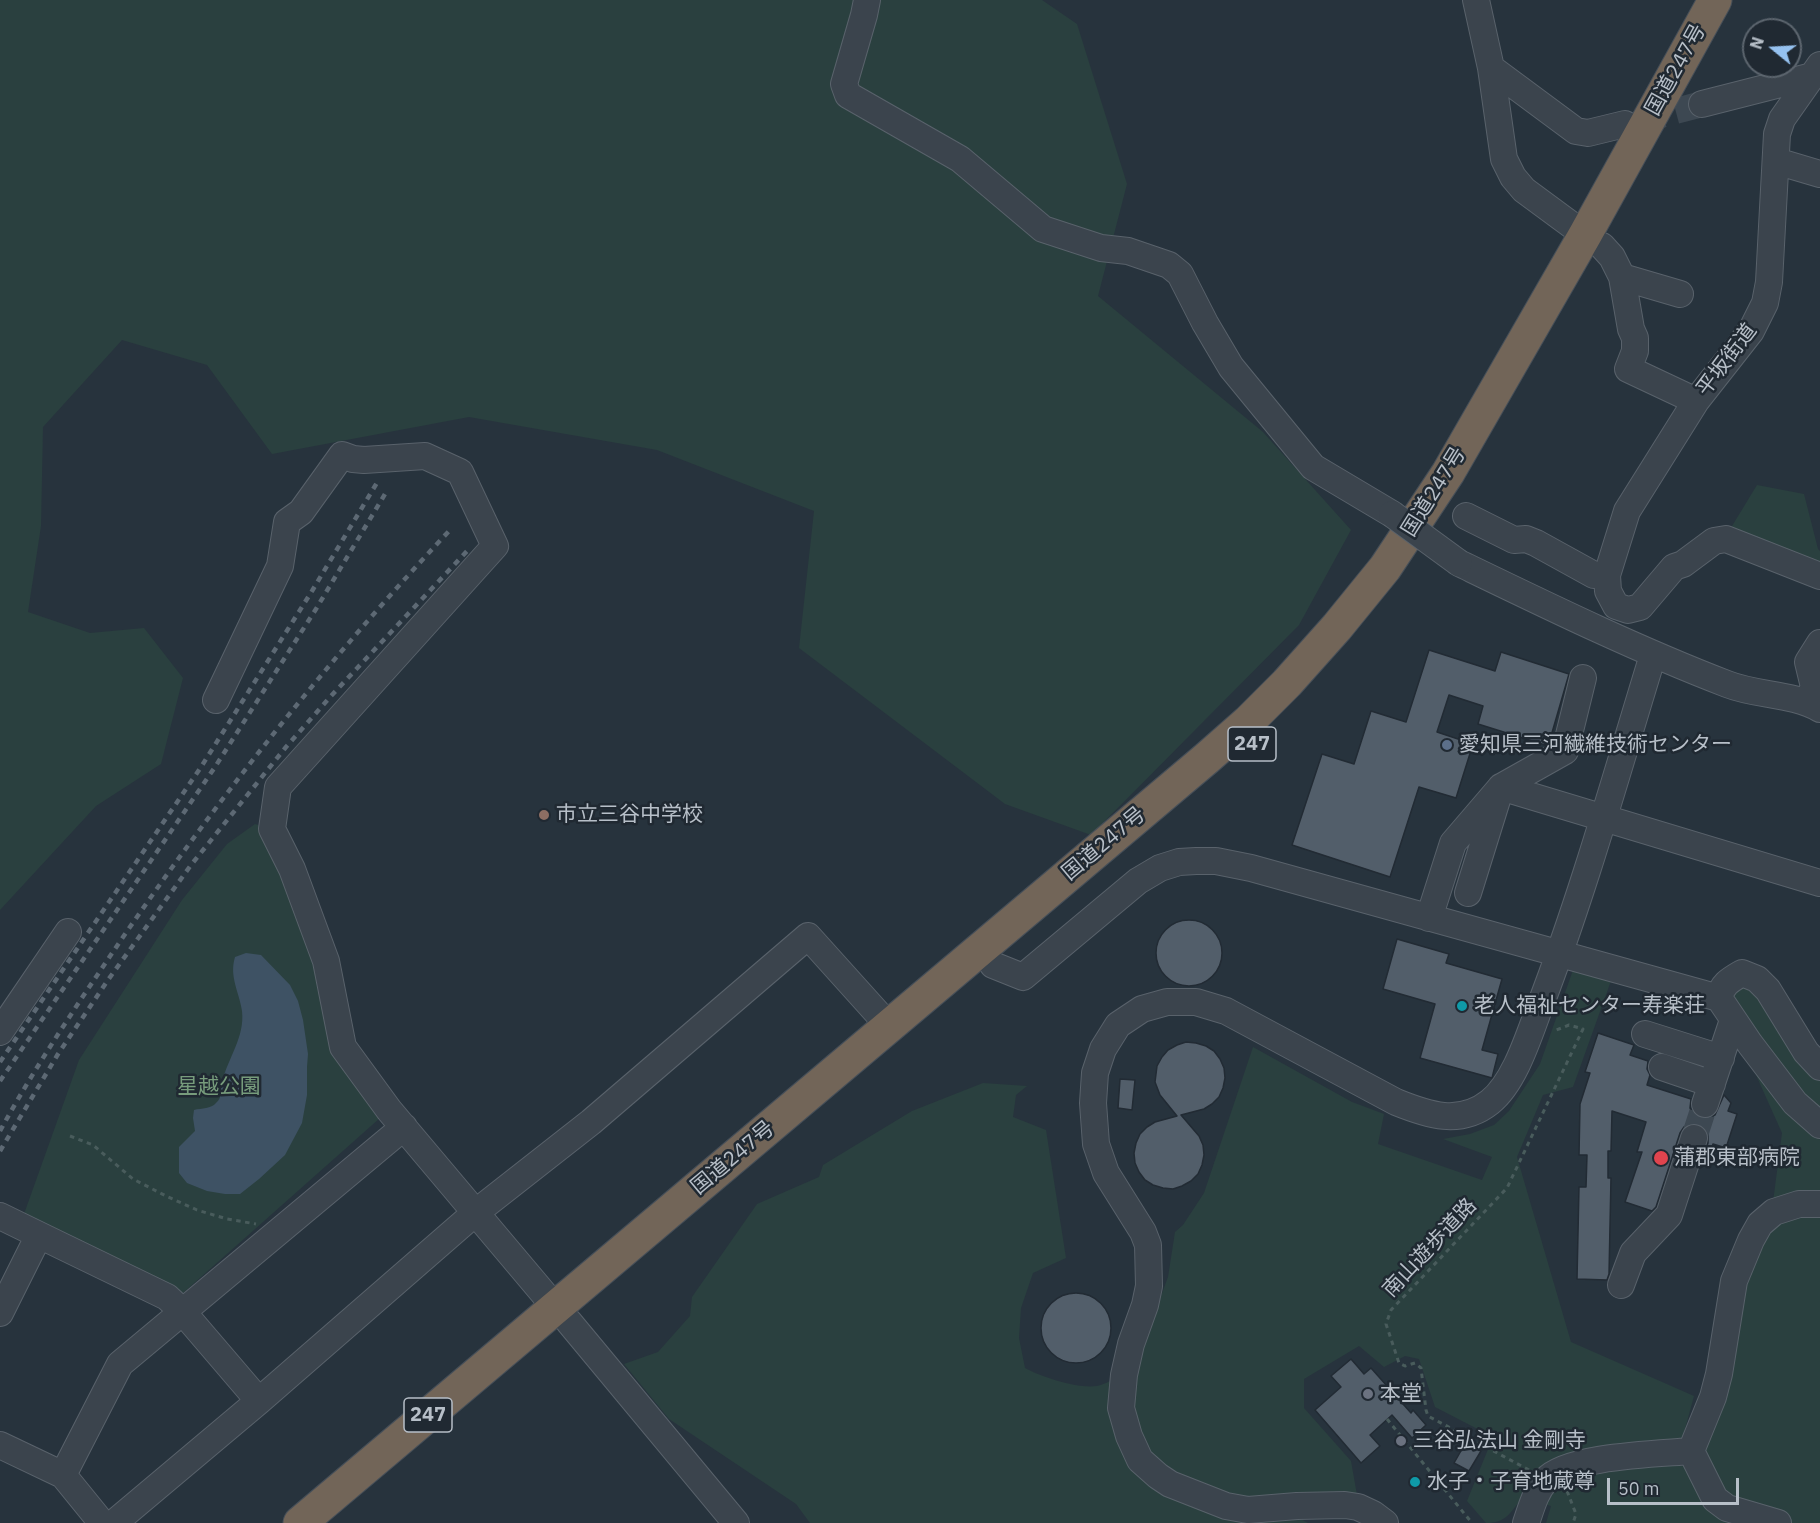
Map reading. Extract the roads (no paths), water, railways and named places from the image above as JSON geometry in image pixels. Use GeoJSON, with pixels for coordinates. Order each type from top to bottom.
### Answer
{"type":"FeatureCollection","features":[{"type":"Feature","properties":{"kind":"highway","name":"国道247号"},"geometry":{"type":"LineString","coordinates":[[300,1523],[562,1315],[993,965],[1247,749],[1299,698],[1396,586],[1432,539],[1465,489],[1715,0]]}},
{"type":"Feature","properties":{"kind":"highway","name":"国道247号"},"geometry":{"type":"LineString","coordinates":[[329,1523],[889,1026],[1248,722],[1287,683],[1385,568],[1448,473],[1594,240],[1740,0]]}},
{"type":"Feature","properties":{"kind":"street"},"geometry":{"type":"LineString","coordinates":[[867,0],[844,84],[848,95],[960,159],[1043,229],[1101,248],[1128,251],[1169,265],[1180,274],[1205,323],[1232,367],[1313,467],[1392,514],[1459,563],[1646,652],[1731,686],[1815,696],[1808,662],[1820,643]]}},
{"type":"Feature","properties":{"kind":"street"},"geometry":{"type":"LineString","coordinates":[[1476,0],[1491,68],[1504,159],[1524,190],[1594,240],[1612,257],[1622,277],[1630,329],[1635,338],[1635,351],[1628,369],[1696,401]]}},
{"type":"Feature","properties":{"kind":"street"},"geometry":{"type":"LineString","coordinates":[[1491,68],[1576,131],[1588,133],[1625,124]]}},
{"type":"Feature","properties":{"kind":"street"},"geometry":{"type":"LineString","coordinates":[[1702,104],[1816,70]]}},
{"type":"Feature","properties":{"kind":"street","name":"平坂街道"},"geometry":{"type":"LineString","coordinates":[[1606,575],[1627,511],[1696,401],[1751,331],[1765,303],[1769,282],[1777,134],[1782,119],[1816,70]]}},
{"type":"Feature","properties":{"kind":"street"},"geometry":{"type":"LineString","coordinates":[[1776,160],[1820,174]]}},
{"type":"Feature","properties":{"kind":"street"},"geometry":{"type":"LineString","coordinates":[[1622,277],[1680,294]]}},
{"type":"Feature","properties":{"kind":"street"},"geometry":{"type":"LineString","coordinates":[[216,700],[280,566],[287,522],[301,512],[342,455],[363,460],[425,456],[460,472],[495,546],[278,787],[272,829],[292,869],[326,961],[343,1047],[389,1110],[736,1523]]}},
{"type":"Feature","properties":{"kind":"street"},"geometry":{"type":"LineString","coordinates":[[1466,516],[1514,540],[1526,539],[1536,543],[1594,575],[1606,575],[1608,591],[1616,606],[1628,610],[1640,607],[1674,567],[1683,564],[1714,541],[1726,539],[1820,576]]}},
{"type":"Feature","properties":{"kind":"street"},"geometry":{"type":"LineString","coordinates":[[1385,1523],[1358,1507],[1345,1505],[1327,1514],[1226,1506],[1170,1484],[1140,1460],[1129,1436],[1121,1408],[1124,1375],[1131,1344],[1146,1305],[1149,1286],[1148,1245],[1143,1232],[1106,1173],[1096,1144],[1093,1102],[1095,1073],[1103,1049],[1118,1025],[1142,1009],[1167,1002],[1196,1002],[1226,1011],[1396,1102],[1419,1111],[1446,1117],[1469,1113],[1491,1102],[1510,1079],[1526,1043],[1560,954],[1603,818],[1646,652],[1633,609]]}},
{"type":"Feature","properties":{"kind":"street"},"geometry":{"type":"LineString","coordinates":[[1430,918],[1454,843],[1501,787],[1565,751],[1583,678]]}},
{"type":"Feature","properties":{"kind":"street"},"geometry":{"type":"LineString","coordinates":[[1501,787],[1820,883]]}},
{"type":"Feature","properties":{"kind":"street"},"geometry":{"type":"LineString","coordinates":[[1468,893],[1501,787]]}},
{"type":"Feature","properties":{"kind":"street"},"geometry":{"type":"LineString","coordinates":[[993,965],[1023,977],[1138,881],[1160,868],[1179,862],[1215,861],[1251,868],[1719,998],[1750,1044],[1795,1102],[1820,1125]]}},
{"type":"Feature","properties":{"kind":"street"},"geometry":{"type":"LineString","coordinates":[[0,1032],[68,932]]}},
{"type":"Feature","properties":{"kind":"street"},"geometry":{"type":"LineString","coordinates":[[114,1523],[259,1401],[475,1213],[591,1122],[808,936],[889,1026]]}},
{"type":"Feature","properties":{"kind":"street"},"geometry":{"type":"LineString","coordinates":[[1719,998],[1721,988],[1727,981],[1742,973],[1757,979],[1768,990],[1806,1052],[1820,1067]]}},
{"type":"Feature","properties":{"kind":"street"},"geometry":{"type":"LineString","coordinates":[[1662,1067],[1709,1094],[1733,1020]]}},
{"type":"Feature","properties":{"kind":"street"},"geometry":{"type":"LineString","coordinates":[[1645,1034],[1721,1058]]}},
{"type":"Feature","properties":{"kind":"street"},"geometry":{"type":"LineString","coordinates":[[63,1475],[120,1364],[404,1127]]}},
{"type":"Feature","properties":{"kind":"street"},"geometry":{"type":"LineString","coordinates":[[1621,1284],[1633,1253],[1669,1215],[1694,1138]]}},
{"type":"Feature","properties":{"kind":"street"},"geometry":{"type":"LineString","coordinates":[[1778,1523],[1727,1508],[1715,1498],[1691,1451],[1713,1397],[1719,1374],[1734,1281],[1751,1240],[1760,1224],[1774,1212],[1799,1204],[1820,1203]]}},
{"type":"Feature","properties":{"kind":"street"},"geometry":{"type":"LineString","coordinates":[[0,1215],[167,1297],[182,1311],[259,1401]]}},
{"type":"Feature","properties":{"kind":"street"},"geometry":{"type":"LineString","coordinates":[[0,1313],[39,1235]]}},
{"type":"Feature","properties":{"kind":"street"},"geometry":{"type":"LineString","coordinates":[[0,1445],[63,1475],[102,1523]]}},
{"type":"Feature","properties":{"kind":"street"},"geometry":{"type":"LineString","coordinates":[[1526,1523],[1539,1489],[1556,1482],[1564,1468],[1584,1462],[1691,1451]]}},
{"type":"Feature","properties":{"kind":"water"},"geometry":{"type":"Polygon","coordinates":[[[246,953],[261,955],[290,985],[298,1001],[308,1054],[307,1095],[302,1123],[285,1155],[240,1194],[225,1194],[207,1191],[187,1183],[179,1173],[179,1147],[195,1131],[194,1110],[212,1106],[220,1098],[222,1082],[239,1039],[242,1021],[233,964],[235,957],[246,953]]]}},
{"type":"Feature","properties":{"kind":"tunnel"},"geometry":{"type":"LineString","coordinates":[[1638,121],[1702,104]]}},
{"type":"Feature","properties":{"kind":"tunnel"},"geometry":{"type":"LineString","coordinates":[[1694,1138],[1705,1104]]}},
{"type":"Feature","properties":{"kind":"railway"},"geometry":{"type":"LineString","coordinates":[[0,1062],[201,767],[378,481]]}},
{"type":"Feature","properties":{"kind":"railway"},"geometry":{"type":"LineString","coordinates":[[0,1081],[215,767],[316,609],[388,489]]}},
{"type":"Feature","properties":{"kind":"railway"},"geometry":{"type":"LineString","coordinates":[[0,1131],[74,1010],[198,832],[319,678],[450,530]]}},
{"type":"Feature","properties":{"kind":"railway"},"geometry":{"type":"LineString","coordinates":[[0,1151],[58,1054],[191,865],[286,747],[468,550]]}},
{"type":"Feature","properties":{"kind":"place","name":"愛知県三河繊維技術センター"},"geometry":{"type":"Point","coordinates":[1447,745]}},
{"type":"Feature","properties":{"kind":"place","name":"市立三谷中学校"},"geometry":{"type":"Point","coordinates":[544,815]}},
{"type":"Feature","properties":{"kind":"place","name":"老人福祉センター寿楽荘"},"geometry":{"type":"Point","coordinates":[1462,1006]}},
{"type":"Feature","properties":{"kind":"place","name":"蒲郡東部病院"},"geometry":{"type":"Point","coordinates":[1661,1158]}},
{"type":"Feature","properties":{"kind":"place","name":"本堂"},"geometry":{"type":"Point","coordinates":[1368,1394]}},
{"type":"Feature","properties":{"kind":"place","name":"三谷弘法山 金剛寺"},"geometry":{"type":"Point","coordinates":[1401,1441]}},
{"type":"Feature","properties":{"kind":"place","name":"水子・子育地蔵尊"},"geometry":{"type":"Point","coordinates":[1415,1482]}},
{"type":"Feature","properties":{"kind":"park label","name":"星越公園"},"geometry":{"type":"Point","coordinates":[219,1087]}}]}
